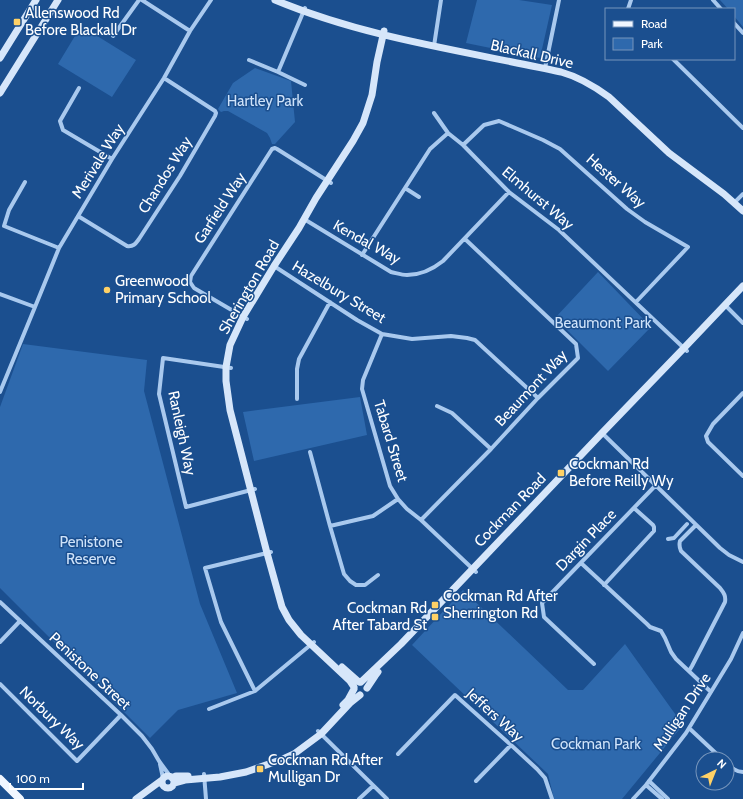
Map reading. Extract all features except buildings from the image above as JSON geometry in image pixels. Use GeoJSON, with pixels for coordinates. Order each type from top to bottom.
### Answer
{"type":"FeatureCollection","features":[{"type":"Feature","properties":{"kind":"main road"},"geometry":{"type":"LineString","coordinates":[[0,58],[36,0]]}},
{"type":"Feature","properties":{"kind":"main road"},"geometry":{"type":"LineString","coordinates":[[0,93],[58,0]]}},
{"type":"Feature","properties":{"kind":"main road","name":"Blackall Drive"},"geometry":{"type":"LineString","coordinates":[[275,0],[304,10],[386,33],[434,44],[566,69],[594,81],[605,89],[663,142],[743,206]]}},
{"type":"Feature","properties":{"kind":"main road","name":"Blackall Drive"},"geometry":{"type":"LineString","coordinates":[[285,0],[304,10]]}},
{"type":"Feature","properties":{"kind":"main road","name":"Sherington Road"},"geometry":{"type":"LineString","coordinates":[[357,685],[345,676],[295,628],[285,613],[279,596],[253,489],[230,410],[227,387],[230,345],[285,250],[306,220],[358,132],[372,95],[377,62],[386,33]]}},
{"type":"Feature","properties":{"kind":"main road","name":"Blackall Drive"},"geometry":{"type":"LineString","coordinates":[[736,201],[743,211]]}},
{"type":"Feature","properties":{"kind":"main road","name":"Cockman Road"},"geometry":{"type":"LineString","coordinates":[[319,733],[345,703],[357,685],[401,644],[534,512],[603,435],[726,307],[743,286]]}},
{"type":"Feature","properties":{"kind":"main road","name":"Cockman Road"},"geometry":{"type":"LineString","coordinates":[[726,307],[743,293]]}},
{"type":"Feature","properties":{"kind":"main road","name":"Cockman Road"},"geometry":{"type":"LineString","coordinates":[[367,688],[375,676],[405,647],[474,570]]}},
{"type":"Feature","properties":{"kind":"main road"},"geometry":{"type":"LineString","coordinates":[[365,684],[367,688],[365,693],[360,695],[356,693],[357,685],[365,684]]}},
{"type":"Feature","properties":{"kind":"main road","name":"Cockman Road"},"geometry":{"type":"LineString","coordinates":[[136,799],[168,779],[176,776],[220,777],[246,772],[283,760],[294,754],[319,733],[360,695]]}},
{"type":"Feature","properties":{"kind":"main road"},"geometry":{"type":"LineString","coordinates":[[0,779],[20,799]]}},
{"type":"Feature","properties":{"kind":"main road"},"geometry":{"type":"LineString","coordinates":[[142,799],[157,789],[172,786],[168,779]]}},
{"type":"Feature","properties":{"kind":"street"},"geometry":{"type":"LineString","coordinates":[[113,36],[139,0]]}},
{"type":"Feature","properties":{"kind":"street"},"geometry":{"type":"LineString","coordinates":[[142,0],[190,31]]}},
{"type":"Feature","properties":{"kind":"street","name":"Merivale Way"},"geometry":{"type":"LineString","coordinates":[[0,392],[59,248],[112,159],[164,78],[190,31],[211,0]]}},
{"type":"Feature","properties":{"kind":"street"},"geometry":{"type":"LineString","coordinates":[[434,44],[441,0]]}},
{"type":"Feature","properties":{"kind":"street"},"geometry":{"type":"LineString","coordinates":[[545,66],[559,0]]}},
{"type":"Feature","properties":{"kind":"street"},"geometry":{"type":"LineString","coordinates":[[713,0],[720,8]]}},
{"type":"Feature","properties":{"kind":"street"},"geometry":{"type":"LineString","coordinates":[[278,72],[304,10]]}},
{"type":"Feature","properties":{"kind":"street"},"geometry":{"type":"LineString","coordinates":[[735,24],[743,33]]}},
{"type":"Feature","properties":{"kind":"street"},"geometry":{"type":"LineString","coordinates":[[249,60],[305,85]]}},
{"type":"Feature","properties":{"kind":"street"},"geometry":{"type":"LineString","coordinates":[[674,60],[743,128]]}},
{"type":"Feature","properties":{"kind":"street","name":"Chandos Way"},"geometry":{"type":"LineString","coordinates":[[78,216],[131,247],[139,239],[180,176],[216,113],[164,78]]}},
{"type":"Feature","properties":{"kind":"street"},"geometry":{"type":"LineString","coordinates":[[79,88],[60,121],[63,130],[112,159]]}},
{"type":"Feature","properties":{"kind":"street"},"geometry":{"type":"LineString","coordinates":[[362,255],[430,148],[448,133],[434,113]]}},
{"type":"Feature","properties":{"kind":"street","name":"Hester Way"},"geometry":{"type":"LineString","coordinates":[[463,145],[484,125],[499,121],[543,140],[560,149],[627,209],[645,222],[688,246],[636,302]]}},
{"type":"Feature","properties":{"kind":"street","name":"Elmhurst Way"},"geometry":{"type":"LineString","coordinates":[[448,133],[463,145],[509,192],[559,230],[686,349]]}},
{"type":"Feature","properties":{"kind":"street","name":"Garfield Way"},"geometry":{"type":"LineString","coordinates":[[245,318],[194,288],[190,282],[191,276],[272,149],[277,149],[329,182]]}},
{"type":"Feature","properties":{"kind":"street"},"geometry":{"type":"LineString","coordinates":[[25,182],[9,210],[4,226],[59,248]]}},
{"type":"Feature","properties":{"kind":"street"},"geometry":{"type":"LineString","coordinates":[[405,188],[419,197]]}},
{"type":"Feature","properties":{"kind":"street","name":"Kendal Way"},"geometry":{"type":"LineString","coordinates":[[306,220],[391,272],[406,276],[420,274],[437,266],[465,239],[509,192]]}},
{"type":"Feature","properties":{"kind":"street"},"geometry":{"type":"LineString","coordinates":[[736,201],[743,194]]}},
{"type":"Feature","properties":{"kind":"street","name":"Beaumont Way"},"geometry":{"type":"LineString","coordinates":[[421,520],[578,358],[576,344],[465,239]]}},
{"type":"Feature","properties":{"kind":"street","name":"Hazelbury Street"},"geometry":{"type":"LineString","coordinates":[[276,267],[357,320],[382,334],[412,339],[451,336],[475,340],[538,398]]}},
{"type":"Feature","properties":{"kind":"street"},"geometry":{"type":"LineString","coordinates":[[0,294],[35,307]]}},
{"type":"Feature","properties":{"kind":"street"},"geometry":{"type":"LineString","coordinates":[[297,399],[297,369],[299,358],[330,302]]}},
{"type":"Feature","properties":{"kind":"street"},"geometry":{"type":"LineString","coordinates":[[726,307],[743,323]]}},
{"type":"Feature","properties":{"kind":"street","name":"Tabard Street"},"geometry":{"type":"LineString","coordinates":[[382,334],[363,380],[362,390],[390,486],[398,499],[407,509],[421,520],[474,570]]}},
{"type":"Feature","properties":{"kind":"street","name":"Ranleigh Way"},"geometry":{"type":"LineString","coordinates":[[228,368],[163,358],[159,394],[186,507],[253,489]]}},
{"type":"Feature","properties":{"kind":"street"},"geometry":{"type":"LineString","coordinates":[[743,393],[713,424],[706,436],[708,442],[743,476]]}},
{"type":"Feature","properties":{"kind":"street"},"geometry":{"type":"LineString","coordinates":[[437,406],[452,413],[491,449]]}},
{"type":"Feature","properties":{"kind":"street"},"geometry":{"type":"LineString","coordinates":[[603,435],[720,548],[729,555],[743,562]]}},
{"type":"Feature","properties":{"kind":"street"},"geometry":{"type":"LineString","coordinates":[[310,452],[344,574],[356,585],[365,585],[378,575]]}},
{"type":"Feature","properties":{"kind":"street","name":"Dargin Place"},"geometry":{"type":"LineString","coordinates":[[594,664],[544,617],[542,603],[655,486]]}},
{"type":"Feature","properties":{"kind":"street"},"geometry":{"type":"LineString","coordinates":[[330,526],[373,516],[398,499]]}},
{"type":"Feature","properties":{"kind":"street"},"geometry":{"type":"LineString","coordinates":[[604,585],[654,531],[653,525],[634,508]]}},
{"type":"Feature","properties":{"kind":"street"},"geometry":{"type":"LineString","coordinates":[[668,539],[674,538],[687,524]]}},
{"type":"Feature","properties":{"kind":"street"},"geometry":{"type":"LineString","coordinates":[[689,671],[725,602],[724,593],[720,588],[679,548],[680,542],[696,525]]}},
{"type":"Feature","properties":{"kind":"street"},"geometry":{"type":"LineString","coordinates":[[255,691],[222,622],[205,568],[269,552]]}},
{"type":"Feature","properties":{"kind":"street"},"geometry":{"type":"LineString","coordinates":[[581,563],[646,624],[661,631],[676,659],[711,692]]}},
{"type":"Feature","properties":{"kind":"street","name":"Penistone Street"},"geometry":{"type":"LineString","coordinates":[[0,602],[142,736],[152,749],[168,779]]}},
{"type":"Feature","properties":{"kind":"street"},"geometry":{"type":"LineString","coordinates":[[0,642],[20,621]]}},
{"type":"Feature","properties":{"kind":"street","name":"Mulligan Drive"},"geometry":{"type":"LineString","coordinates":[[633,799],[648,783],[686,733],[731,659],[743,635]]}},
{"type":"Feature","properties":{"kind":"street"},"geometry":{"type":"LineString","coordinates":[[209,709],[255,691],[313,644]]}},
{"type":"Feature","properties":{"kind":"street","name":"Norbury Way"},"geometry":{"type":"LineString","coordinates":[[0,684],[78,761],[120,715]]}},
{"type":"Feature","properties":{"kind":"street","name":"Jeffers Way"},"geometry":{"type":"LineString","coordinates":[[398,754],[455,695],[511,744],[545,778],[552,799]]}},
{"type":"Feature","properties":{"kind":"street"},"geometry":{"type":"LineString","coordinates":[[689,728],[713,751]]}},
{"type":"Feature","properties":{"kind":"street"},"geometry":{"type":"LineString","coordinates":[[319,733],[387,799]]}},
{"type":"Feature","properties":{"kind":"street"},"geometry":{"type":"LineString","coordinates":[[476,781],[511,744]]}},
{"type":"Feature","properties":{"kind":"street","name":"Penistone Street"},"geometry":{"type":"LineString","coordinates":[[159,761],[168,779]]}},
{"type":"Feature","properties":{"kind":"street"},"geometry":{"type":"LineString","coordinates":[[204,776],[206,799]]}},
{"type":"Feature","properties":{"kind":"street"},"geometry":{"type":"LineString","coordinates":[[648,783],[662,799]]}},
{"type":"Feature","properties":{"kind":"street"},"geometry":{"type":"LineString","coordinates":[[648,783],[668,799]]}},
{"type":"Feature","properties":{"kind":"street"},"geometry":{"type":"LineString","coordinates":[[359,799],[373,786]]}},
{"type":"Feature","properties":{"kind":"green space"},"geometry":{"type":"Polygon","coordinates":[[[477,0],[519,0],[552,5],[540,58],[466,43],[477,0]]]}},
{"type":"Feature","properties":{"kind":"green space"},"geometry":{"type":"Polygon","coordinates":[[[720,0],[743,0],[743,27],[735,17],[735,8],[727,8],[720,0]]]}},
{"type":"Feature","properties":{"kind":"green space"},"geometry":{"type":"Polygon","coordinates":[[[81,26],[136,60],[112,97],[58,64],[81,26]]]}},
{"type":"Feature","properties":{"kind":"green space","name":"Hartley Park"},"geometry":{"type":"Polygon","coordinates":[[[255,68],[291,81],[295,122],[275,144],[272,144],[267,133],[228,111],[221,112],[218,109],[233,83],[255,68]]]}},
{"type":"Feature","properties":{"kind":"green space","name":"Beaumont Park"},"geometry":{"type":"Polygon","coordinates":[[[598,272],[651,327],[608,371],[555,318],[598,272]]]}},
{"type":"Feature","properties":{"kind":"green space","name":"Penistone Reserve"},"geometry":{"type":"Polygon","coordinates":[[[23,344],[147,360],[144,391],[200,604],[237,693],[178,710],[150,738],[0,588],[0,407],[23,344]]]}},
{"type":"Feature","properties":{"kind":"green space"},"geometry":{"type":"Polygon","coordinates":[[[360,397],[367,435],[254,461],[243,412],[360,397]]]}},
{"type":"Feature","properties":{"kind":"green space","name":"Cockman Park"},"geometry":{"type":"Polygon","coordinates":[[[463,590],[568,690],[583,690],[625,644],[683,725],[622,799],[554,799],[548,774],[412,645],[463,590]]]}},
{"type":"Feature","properties":{"kind":"place","name":"Allenswood Rd Before Blackall Dr"},"geometry":{"type":"Point","coordinates":[17,22]}},
{"type":"Feature","properties":{"kind":"place","name":"Greenwood Primary School"},"geometry":{"type":"Point","coordinates":[107,290]}},
{"type":"Feature","properties":{"kind":"place","name":"Cockman Rd Before Reilly Wy"},"geometry":{"type":"Point","coordinates":[561,473]}},
{"type":"Feature","properties":{"kind":"place","name":"Cockman Rd After Sherrington Rd"},"geometry":{"type":"Point","coordinates":[435,605]}},
{"type":"Feature","properties":{"kind":"place","name":"Cockman Rd After Tabard St"},"geometry":{"type":"Point","coordinates":[435,617]}},
{"type":"Feature","properties":{"kind":"place","name":"Cockman Rd After Mulligan Dr"},"geometry":{"type":"Point","coordinates":[260,769]}}]}
